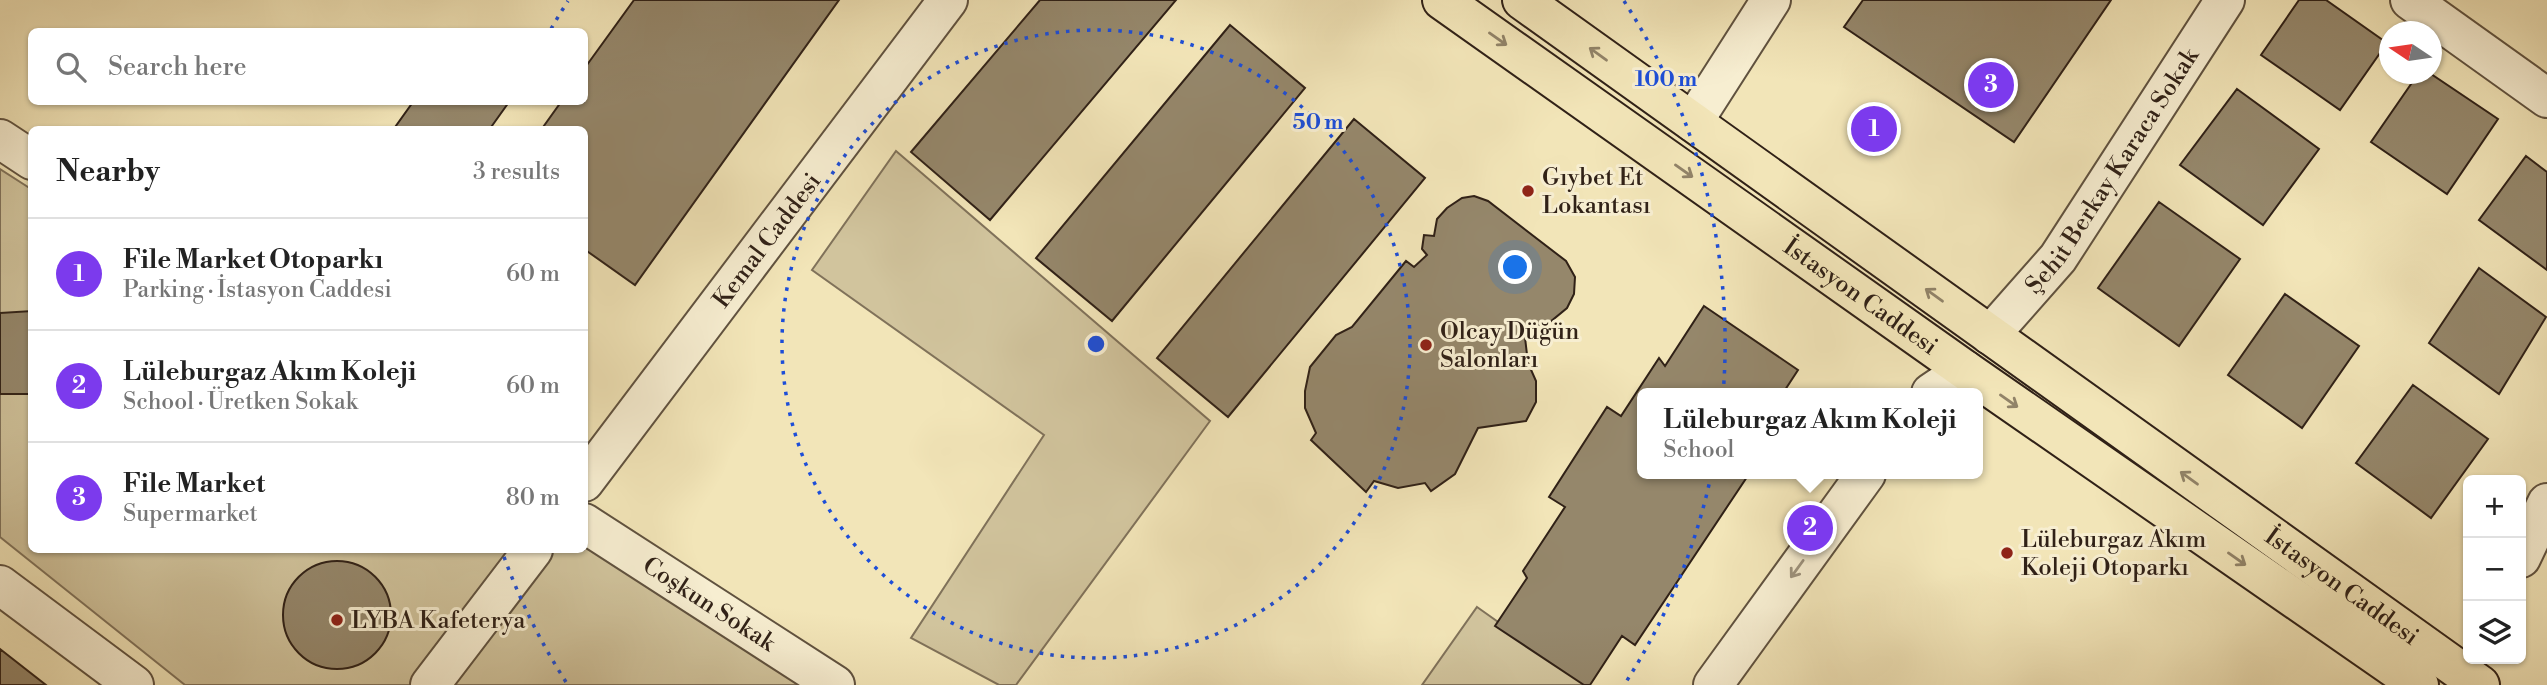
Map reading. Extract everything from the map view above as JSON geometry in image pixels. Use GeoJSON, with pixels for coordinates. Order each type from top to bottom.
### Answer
{"type":"FeatureCollection","features":[{"type":"Feature","properties":{"kind":"main road","name":"İstasyon Caddesi"},"geometry":{"type":"LineString","coordinates":[[1442,0],[1965,370],[2419,685]]}},
{"type":"Feature","properties":{"kind":"main road","name":"İstasyon Caddesi"},"geometry":{"type":"LineString","coordinates":[[1522,0],[2469,676]]}},
{"type":"Feature","properties":{"kind":"main road"},"geometry":{"type":"LineString","coordinates":[[1965,370],[1990,335]]}},
{"type":"Feature","properties":{"kind":"street","name":"Kemal Caddesi"},"geometry":{"type":"LineString","coordinates":[[588,477],[948,0]]}},
{"type":"Feature","properties":{"kind":"street"},"geometry":{"type":"LineString","coordinates":[[1693,122],[1771,0]]}},
{"type":"Feature","properties":{"kind":"street","name":"Şehit Berkay Karaca Sokak"},"geometry":{"type":"LineString","coordinates":[[1990,335],[2058,258],[2225,0]]}},
{"type":"Feature","properties":{"kind":"street"},"geometry":{"type":"LineString","coordinates":[[2410,0],[2547,98]]}},
{"type":"Feature","properties":{"kind":"street"},"geometry":{"type":"LineString","coordinates":[[0,139],[28,157]]}},
{"type":"Feature","properties":{"kind":"street"},"geometry":{"type":"LineString","coordinates":[[1938,388],[1965,370]]}},
{"type":"Feature","properties":{"kind":"street"},"geometry":{"type":"LineString","coordinates":[[1713,685],[1862,479]]}},
{"type":"Feature","properties":{"kind":"street"},"geometry":{"type":"LineString","coordinates":[[2526,547],[2547,503]]}},
{"type":"Feature","properties":{"kind":"street","name":"Coşkun Sokak"},"geometry":{"type":"LineString","coordinates":[[588,526],[835,685]]}},
{"type":"Feature","properties":{"kind":"street"},"geometry":{"type":"LineString","coordinates":[[430,685],[531,553]]}},
{"type":"Feature","properties":{"kind":"street"},"geometry":{"type":"LineString","coordinates":[[0,585],[134,685]]}},
{"type":"Feature","properties":{"kind":"shaded area"},"geometry":{"type":"Polygon","coordinates":[[[896,151],[1210,421],[1016,685],[999,685],[911,638],[1044,435],[812,270],[896,151]]]}},
{"type":"Feature","properties":{"kind":"shaded area"},"geometry":{"type":"Polygon","coordinates":[[[0,169],[28,187],[28,553],[588,553],[588,546],[801,685],[185,685],[0,537],[0,169]]]}},
{"type":"Feature","properties":{"kind":"shaded area"},"geometry":{"type":"Polygon","coordinates":[[[1477,607],[1587,685],[1422,685],[1477,607]]]}},
{"type":"Feature","properties":{"kind":"building"},"geometry":{"type":"Polygon","coordinates":[[[634,0],[839,0],[635,285],[588,252],[588,126],[544,126],[559,105],[588,105],[588,63],[634,0]]]}},
{"type":"Feature","properties":{"kind":"building"},"geometry":{"type":"Polygon","coordinates":[[[1040,0],[1176,0],[990,220],[911,152],[1040,0]]]}},
{"type":"Feature","properties":{"kind":"building"},"geometry":{"type":"Polygon","coordinates":[[[1863,0],[2111,0],[2014,142],[1844,27],[1863,0]]]}},
{"type":"Feature","properties":{"kind":"building"},"geometry":{"type":"Polygon","coordinates":[[[2299,0],[2326,0],[2379,37],[2379,54],[2340,110],[2261,55],[2299,0]]]}},
{"type":"Feature","properties":{"kind":"building"},"geometry":{"type":"Polygon","coordinates":[[[1230,25],[1305,88],[1112,321],[1036,258],[1230,25]]]}},
{"type":"Feature","properties":{"kind":"building"},"geometry":{"type":"Polygon","coordinates":[[[2442,81],[2498,119],[2447,194],[2371,142],[2411,84],[2442,84],[2442,81]]]}},
{"type":"Feature","properties":{"kind":"building"},"geometry":{"type":"Polygon","coordinates":[[[2237,89],[2319,149],[2263,225],[2180,165],[2237,89]]]}},
{"type":"Feature","properties":{"kind":"building"},"geometry":{"type":"Polygon","coordinates":[[[411,105],[507,105],[492,126],[396,126],[411,105]]]}},
{"type":"Feature","properties":{"kind":"building"},"geometry":{"type":"Polygon","coordinates":[[[1354,119],[1425,178],[1228,417],[1157,358],[1354,119]]]}},
{"type":"Feature","properties":{"kind":"building"},"geometry":{"type":"Polygon","coordinates":[[[2526,156],[2547,172],[2547,270],[2479,220],[2526,156]]]}},
{"type":"Feature","properties":{"kind":"building","name":"Olcay Düğün Salonları"},"geometry":{"type":"Polygon","coordinates":[[[1474,196],[1488,201],[1566,261],[1575,277],[1574,294],[1567,308],[1550,322],[1524,329],[1528,363],[1536,381],[1536,402],[1526,421],[1478,428],[1455,474],[1431,491],[1425,483],[1398,488],[1374,481],[1366,492],[1311,440],[1316,433],[1305,408],[1310,367],[1336,335],[1352,327],[1406,261],[1414,267],[1427,255],[1422,249],[1424,235],[1434,236],[1437,219],[1447,208],[1462,198],[1474,196]]]}},
{"type":"Feature","properties":{"kind":"building"},"geometry":{"type":"Polygon","coordinates":[[[2159,202],[2240,259],[2179,346],[2098,288],[2159,202]]]}},
{"type":"Feature","properties":{"kind":"building"},"geometry":{"type":"Polygon","coordinates":[[[2479,268],[2546,317],[2499,394],[2429,343],[2479,268]]]}},
{"type":"Feature","properties":{"kind":"building"},"geometry":{"type":"Polygon","coordinates":[[[2285,294],[2359,346],[2302,428],[2228,375],[2285,294]]]}},
{"type":"Feature","properties":{"kind":"building"},"geometry":{"type":"Polygon","coordinates":[[[1704,306],[1798,370],[1786,388],[1639,388],[1659,358],[1665,366],[1704,306]]]}},
{"type":"Feature","properties":{"kind":"building"},"geometry":{"type":"Polygon","coordinates":[[[28,311],[28,394],[0,394],[0,313],[28,311]]]}},
{"type":"Feature","properties":{"kind":"building"},"geometry":{"type":"Polygon","coordinates":[[[2413,385],[2488,439],[2431,518],[2356,463],[2413,385]]]}},
{"type":"Feature","properties":{"kind":"building"},"geometry":{"type":"Polygon","coordinates":[[[1637,392],[1637,479],[1746,479],[1635,645],[1622,636],[1590,685],[1584,685],[1495,626],[1527,578],[1523,571],[1565,507],[1549,497],[1607,407],[1621,416],[1637,392]]]}},
{"type":"Feature","properties":{"kind":"building","name":"LYBA Kafeterya"},"geometry":{"type":"Polygon","coordinates":[[[337,561],[358,565],[375,577],[387,594],[391,615],[387,636],[375,653],[358,665],[337,669],[316,665],[299,653],[287,636],[283,615],[287,594],[299,577],[316,565],[337,561]]]}},
{"type":"Feature","properties":{"kind":"building"},"geometry":{"type":"Polygon","coordinates":[[[0,649],[46,685],[0,685],[0,649]]]}},
{"type":"Feature","properties":{"kind":"place","name":"File Market"},"geometry":{"type":"Point","coordinates":[1991,85]}},
{"type":"Feature","properties":{"kind":"place","name":"File Market Otoparkı"},"geometry":{"type":"Point","coordinates":[1874,129]}},
{"type":"Feature","properties":{"kind":"place","name":"Gıybet Et Lokantası"},"geometry":{"type":"Point","coordinates":[1528,191]}},
{"type":"Feature","properties":{"kind":"place","name":"Olcay Düğün Salonları"},"geometry":{"type":"Point","coordinates":[1426,345]}},
{"type":"Feature","properties":{"kind":"place","name":"Lüleburgaz Akım Koleji"},"geometry":{"type":"Point","coordinates":[1810,528]}},
{"type":"Feature","properties":{"kind":"place","name":"Lüleburgaz Akım Koleji Otoparkı"},"geometry":{"type":"Point","coordinates":[2007,553]}},
{"type":"Feature","properties":{"kind":"place","name":"LYBA Kafeterya"},"geometry":{"type":"Point","coordinates":[337,620]}}]}
